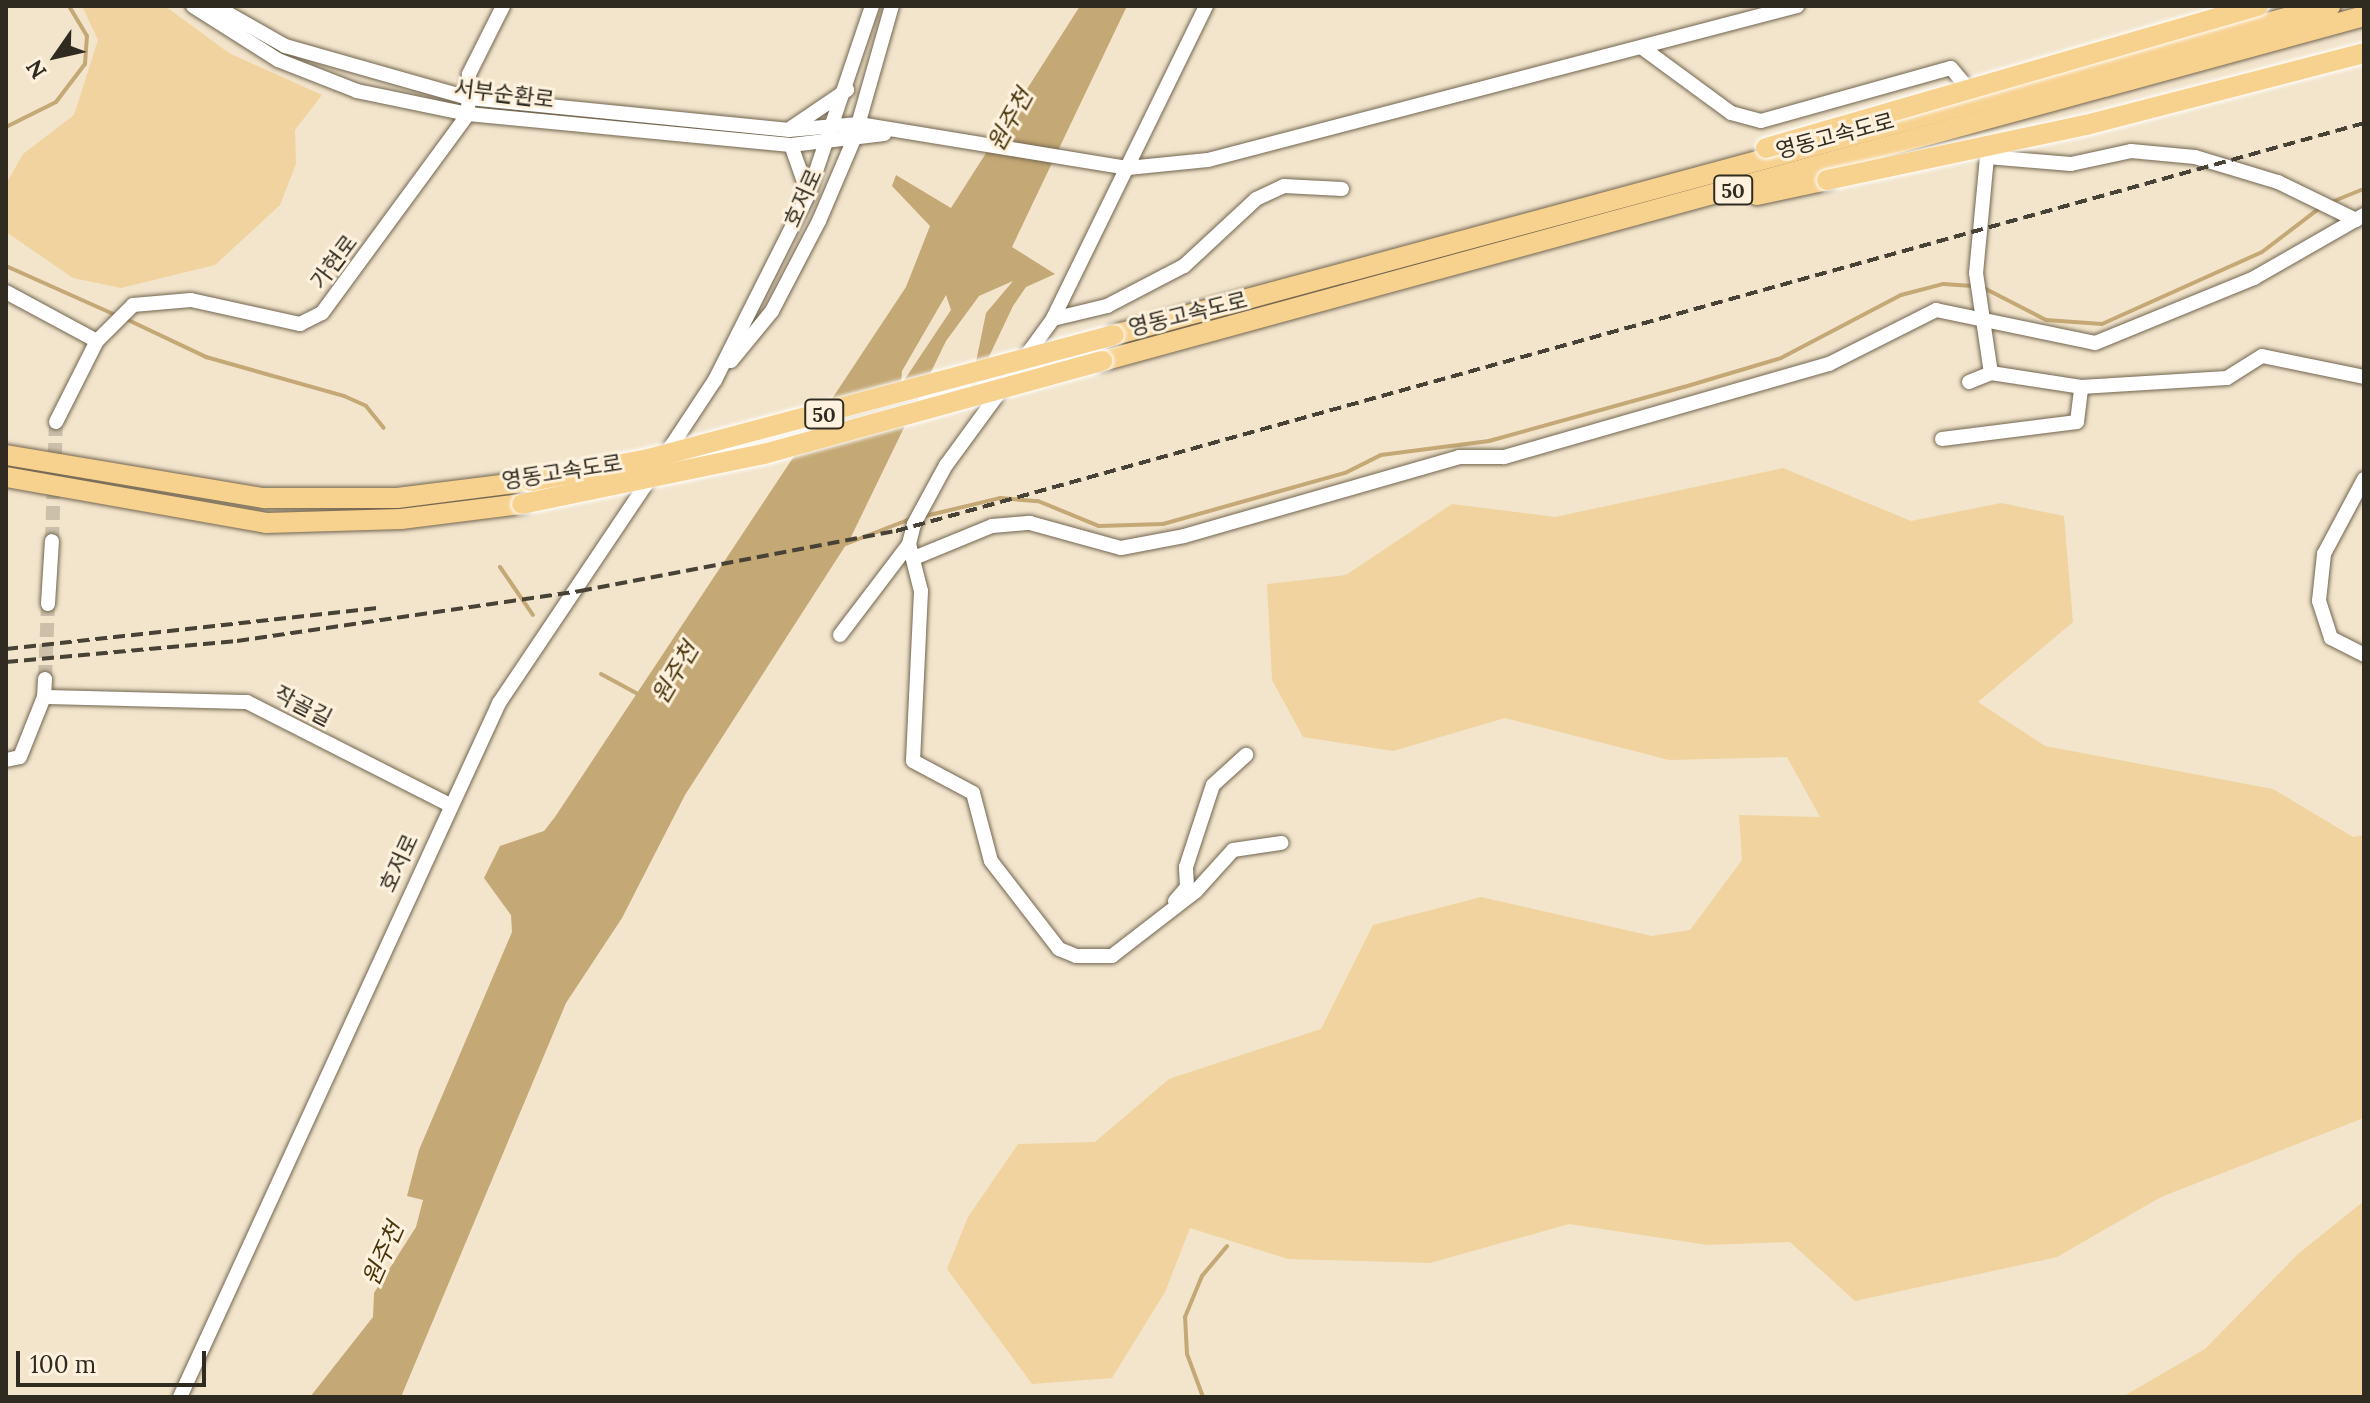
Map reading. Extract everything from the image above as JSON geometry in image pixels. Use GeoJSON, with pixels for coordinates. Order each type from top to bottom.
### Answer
{"type":"FeatureCollection","features":[{"type":"Feature","properties":{"kind":"highway"},"geometry":{"type":"LineString","coordinates":[[1601,202],[1766,148],[2258,6]]}},
{"type":"Feature","properties":{"kind":"highway","name":"영동고속도로"},"geometry":{"type":"LineString","coordinates":[[6,455],[264,498],[397,498],[531,481],[648,459],[2330,6]]}},
{"type":"Feature","properties":{"kind":"highway","name":"영동고속도로"},"geometry":{"type":"LineString","coordinates":[[6,477],[266,523],[401,519],[522,504],[764,454],[1658,212],[2364,16]]}},
{"type":"Feature","properties":{"kind":"highway"},"geometry":{"type":"LineString","coordinates":[[1658,212],[2086,125],[2364,53]]}},
{"type":"Feature","properties":{"kind":"street","name":"서부순환로"},"geometry":{"type":"LineString","coordinates":[[193,6],[278,60],[357,91],[468,114],[791,145],[831,144],[885,133]]}},
{"type":"Feature","properties":{"kind":"street","name":"서부순환로"},"geometry":{"type":"LineString","coordinates":[[215,6],[285,46],[469,98],[789,130],[859,124]]}},
{"type":"Feature","properties":{"kind":"street"},"geometry":{"type":"LineString","coordinates":[[468,114],[469,74],[503,6]]}},
{"type":"Feature","properties":{"kind":"street","name":"호저로"},"geometry":{"type":"LineString","coordinates":[[715,380],[831,144],[872,6]]}},
{"type":"Feature","properties":{"kind":"street"},"geometry":{"type":"LineString","coordinates":[[1206,6],[1053,319],[926,502],[914,524],[912,551],[921,591],[913,761],[973,793],[991,861],[1059,949],[1112,956],[1233,850],[1281,843]]}},
{"type":"Feature","properties":{"kind":"street"},"geometry":{"type":"LineString","coordinates":[[859,124],[885,133],[1128,168],[1208,160],[1644,49],[1797,6]]}},
{"type":"Feature","properties":{"kind":"street","name":"호저로"},"geometry":{"type":"LineString","coordinates":[[180,1397],[450,805],[525,656],[715,380],[772,311],[854,139],[891,9]]}},
{"type":"Feature","properties":{"kind":"street"},"geometry":{"type":"LineString","coordinates":[[1644,49],[1731,113],[1761,121],[1951,68],[1967,87]]}},
{"type":"Feature","properties":{"kind":"street"},"geometry":{"type":"LineString","coordinates":[[789,130],[847,90]]}},
{"type":"Feature","properties":{"kind":"street","name":"가현로"},"geometry":{"type":"LineString","coordinates":[[56,422],[101,336],[125,309],[191,300],[300,324],[322,313],[468,114]]}},
{"type":"Feature","properties":{"kind":"street"},"geometry":{"type":"LineString","coordinates":[[791,145],[804,166],[808,195]]}},
{"type":"Feature","properties":{"kind":"street"},"geometry":{"type":"LineString","coordinates":[[1991,373],[1976,273],[1986,153],[2071,164],[2159,152],[2241,171],[2315,200],[2331,210],[2360,219]]}},
{"type":"Feature","properties":{"kind":"street"},"geometry":{"type":"LineString","coordinates":[[1053,319],[1107,306],[1184,266],[1256,199],[1296,185],[1342,189]]}},
{"type":"Feature","properties":{"kind":"street"},"geometry":{"type":"LineString","coordinates":[[840,635],[912,551],[992,526],[1030,523],[1121,548],[1184,536],[1459,457],[1504,457],[1829,364],[1936,310],[1980,310],[2095,343],[2254,278],[2360,219]]}},
{"type":"Feature","properties":{"kind":"street"},"geometry":{"type":"LineString","coordinates":[[6,292],[101,336]]}},
{"type":"Feature","properties":{"kind":"street"},"geometry":{"type":"LineString","coordinates":[[1969,382],[1991,373],[2081,387],[2227,378],[2262,356],[2364,377]]}},
{"type":"Feature","properties":{"kind":"street"},"geometry":{"type":"LineString","coordinates":[[1942,439],[2077,422],[2081,387]]}},
{"type":"Feature","properties":{"kind":"street"},"geometry":{"type":"LineString","coordinates":[[2364,479],[2324,554],[2319,601],[2331,638],[2364,655]]}},
{"type":"Feature","properties":{"kind":"street"},"geometry":{"type":"LineString","coordinates":[[48,604],[52,541]]}},
{"type":"Feature","properties":{"kind":"street"},"geometry":{"type":"LineString","coordinates":[[6,760],[20,757],[44,697],[45,679]]}},
{"type":"Feature","properties":{"kind":"street","name":"작골길"},"geometry":{"type":"LineString","coordinates":[[44,697],[247,702],[450,805]]}},
{"type":"Feature","properties":{"kind":"street"},"geometry":{"type":"LineString","coordinates":[[1167,910],[1187,887],[1186,867],[1213,785],[1246,755]]}},
{"type":"Feature","properties":{"kind":"shaded area"},"geometry":{"type":"Polygon","coordinates":[[[82,6],[165,6],[229,53],[322,95],[295,130],[296,164],[280,205],[215,265],[121,288],[73,278],[6,232],[6,184],[23,154],[74,115],[98,40],[82,6]]]}},
{"type":"Feature","properties":{"kind":"shaded area"},"geometry":{"type":"Polygon","coordinates":[[[1783,468],[1911,521],[2001,503],[2064,516],[2073,622],[1978,702],[2045,746],[2273,789],[2353,837],[2364,835],[2364,1118],[2161,1197],[2057,1257],[1855,1301],[1790,1242],[1708,1245],[1569,1224],[1430,1263],[1288,1259],[1190,1228],[1165,1292],[1112,1378],[1032,1384],[947,1269],[968,1217],[1018,1144],[1095,1142],[1169,1079],[1321,1029],[1373,925],[1481,897],[1652,936],[1690,930],[1742,860],[1739,815],[1820,817],[1787,757],[1669,760],[1505,718],[1393,751],[1303,737],[1272,680],[1267,584],[1346,575],[1452,504],[1555,517],[1783,468]]]}},
{"type":"Feature","properties":{"kind":"shaded area"},"geometry":{"type":"Polygon","coordinates":[[[2364,1201],[2364,1397],[2122,1397],[2205,1349],[2298,1254],[2364,1201]]]}},
{"type":"Feature","properties":{"kind":"water","name":"원주천"},"geometry":{"type":"Polygon","coordinates":[[[1080,6],[1127,6],[1012,247],[1055,274],[1026,287],[1013,306],[968,401],[986,313],[1013,281],[979,296],[946,341],[851,537],[685,795],[622,918],[566,1003],[401,1397],[310,1397],[373,1317],[374,1293],[416,1227],[423,1200],[407,1196],[419,1150],[512,932],[511,915],[484,878],[500,846],[544,831],[555,817],[906,287],[930,226],[892,186],[896,175],[951,208],[1080,6]],[[946,295],[902,371],[901,385],[951,310],[946,295]]]}},
{"type":"Feature","properties":{"kind":"waterway"},"geometry":{"type":"LineString","coordinates":[[6,127],[56,102],[85,64],[87,36],[69,6]]}},
{"type":"Feature","properties":{"kind":"waterway"},"geometry":{"type":"LineString","coordinates":[[2329,203],[2364,189]]}},
{"type":"Feature","properties":{"kind":"waterway"},"geometry":{"type":"LineString","coordinates":[[1982,287],[2046,320],[2102,324],[2262,252],[2321,207]]}},
{"type":"Feature","properties":{"kind":"waterway"},"geometry":{"type":"LineString","coordinates":[[6,266],[118,316]]}},
{"type":"Feature","properties":{"kind":"waterway"},"geometry":{"type":"LineString","coordinates":[[921,517],[1000,498],[1038,501],[1099,526],[1163,524],[1345,473],[1381,455],[1489,441],[1684,387],[1781,358],[1901,295],[1943,284],[1973,286]]}},
{"type":"Feature","properties":{"kind":"waterway"},"geometry":{"type":"LineString","coordinates":[[126,319],[206,357],[344,396],[366,406],[384,428]]}},
{"type":"Feature","properties":{"kind":"waterway"},"geometry":{"type":"LineString","coordinates":[[843,545],[913,518]]}},
{"type":"Feature","properties":{"kind":"waterway"},"geometry":{"type":"LineString","coordinates":[[500,567],[533,615]]}},
{"type":"Feature","properties":{"kind":"waterway","name":"원주천"},"geometry":{"type":"LineString","coordinates":[[601,674],[638,694]]}},
{"type":"Feature","properties":{"kind":"waterway"},"geometry":{"type":"LineString","coordinates":[[1203,1397],[1187,1354],[1185,1317],[1202,1276],[1227,1246]]}},
{"type":"Feature","properties":{"kind":"tunnel"},"geometry":{"type":"LineString","coordinates":[[52,541],[56,422]]}},
{"type":"Feature","properties":{"kind":"tunnel"},"geometry":{"type":"LineString","coordinates":[[45,679],[48,604]]}},
{"type":"Feature","properties":{"kind":"railway"},"geometry":{"type":"LineString","coordinates":[[6,662],[237,641],[580,591],[896,531],[2364,123]]}},
{"type":"Feature","properties":{"kind":"railway"},"geometry":{"type":"LineString","coordinates":[[6,649],[380,608]]}}]}
